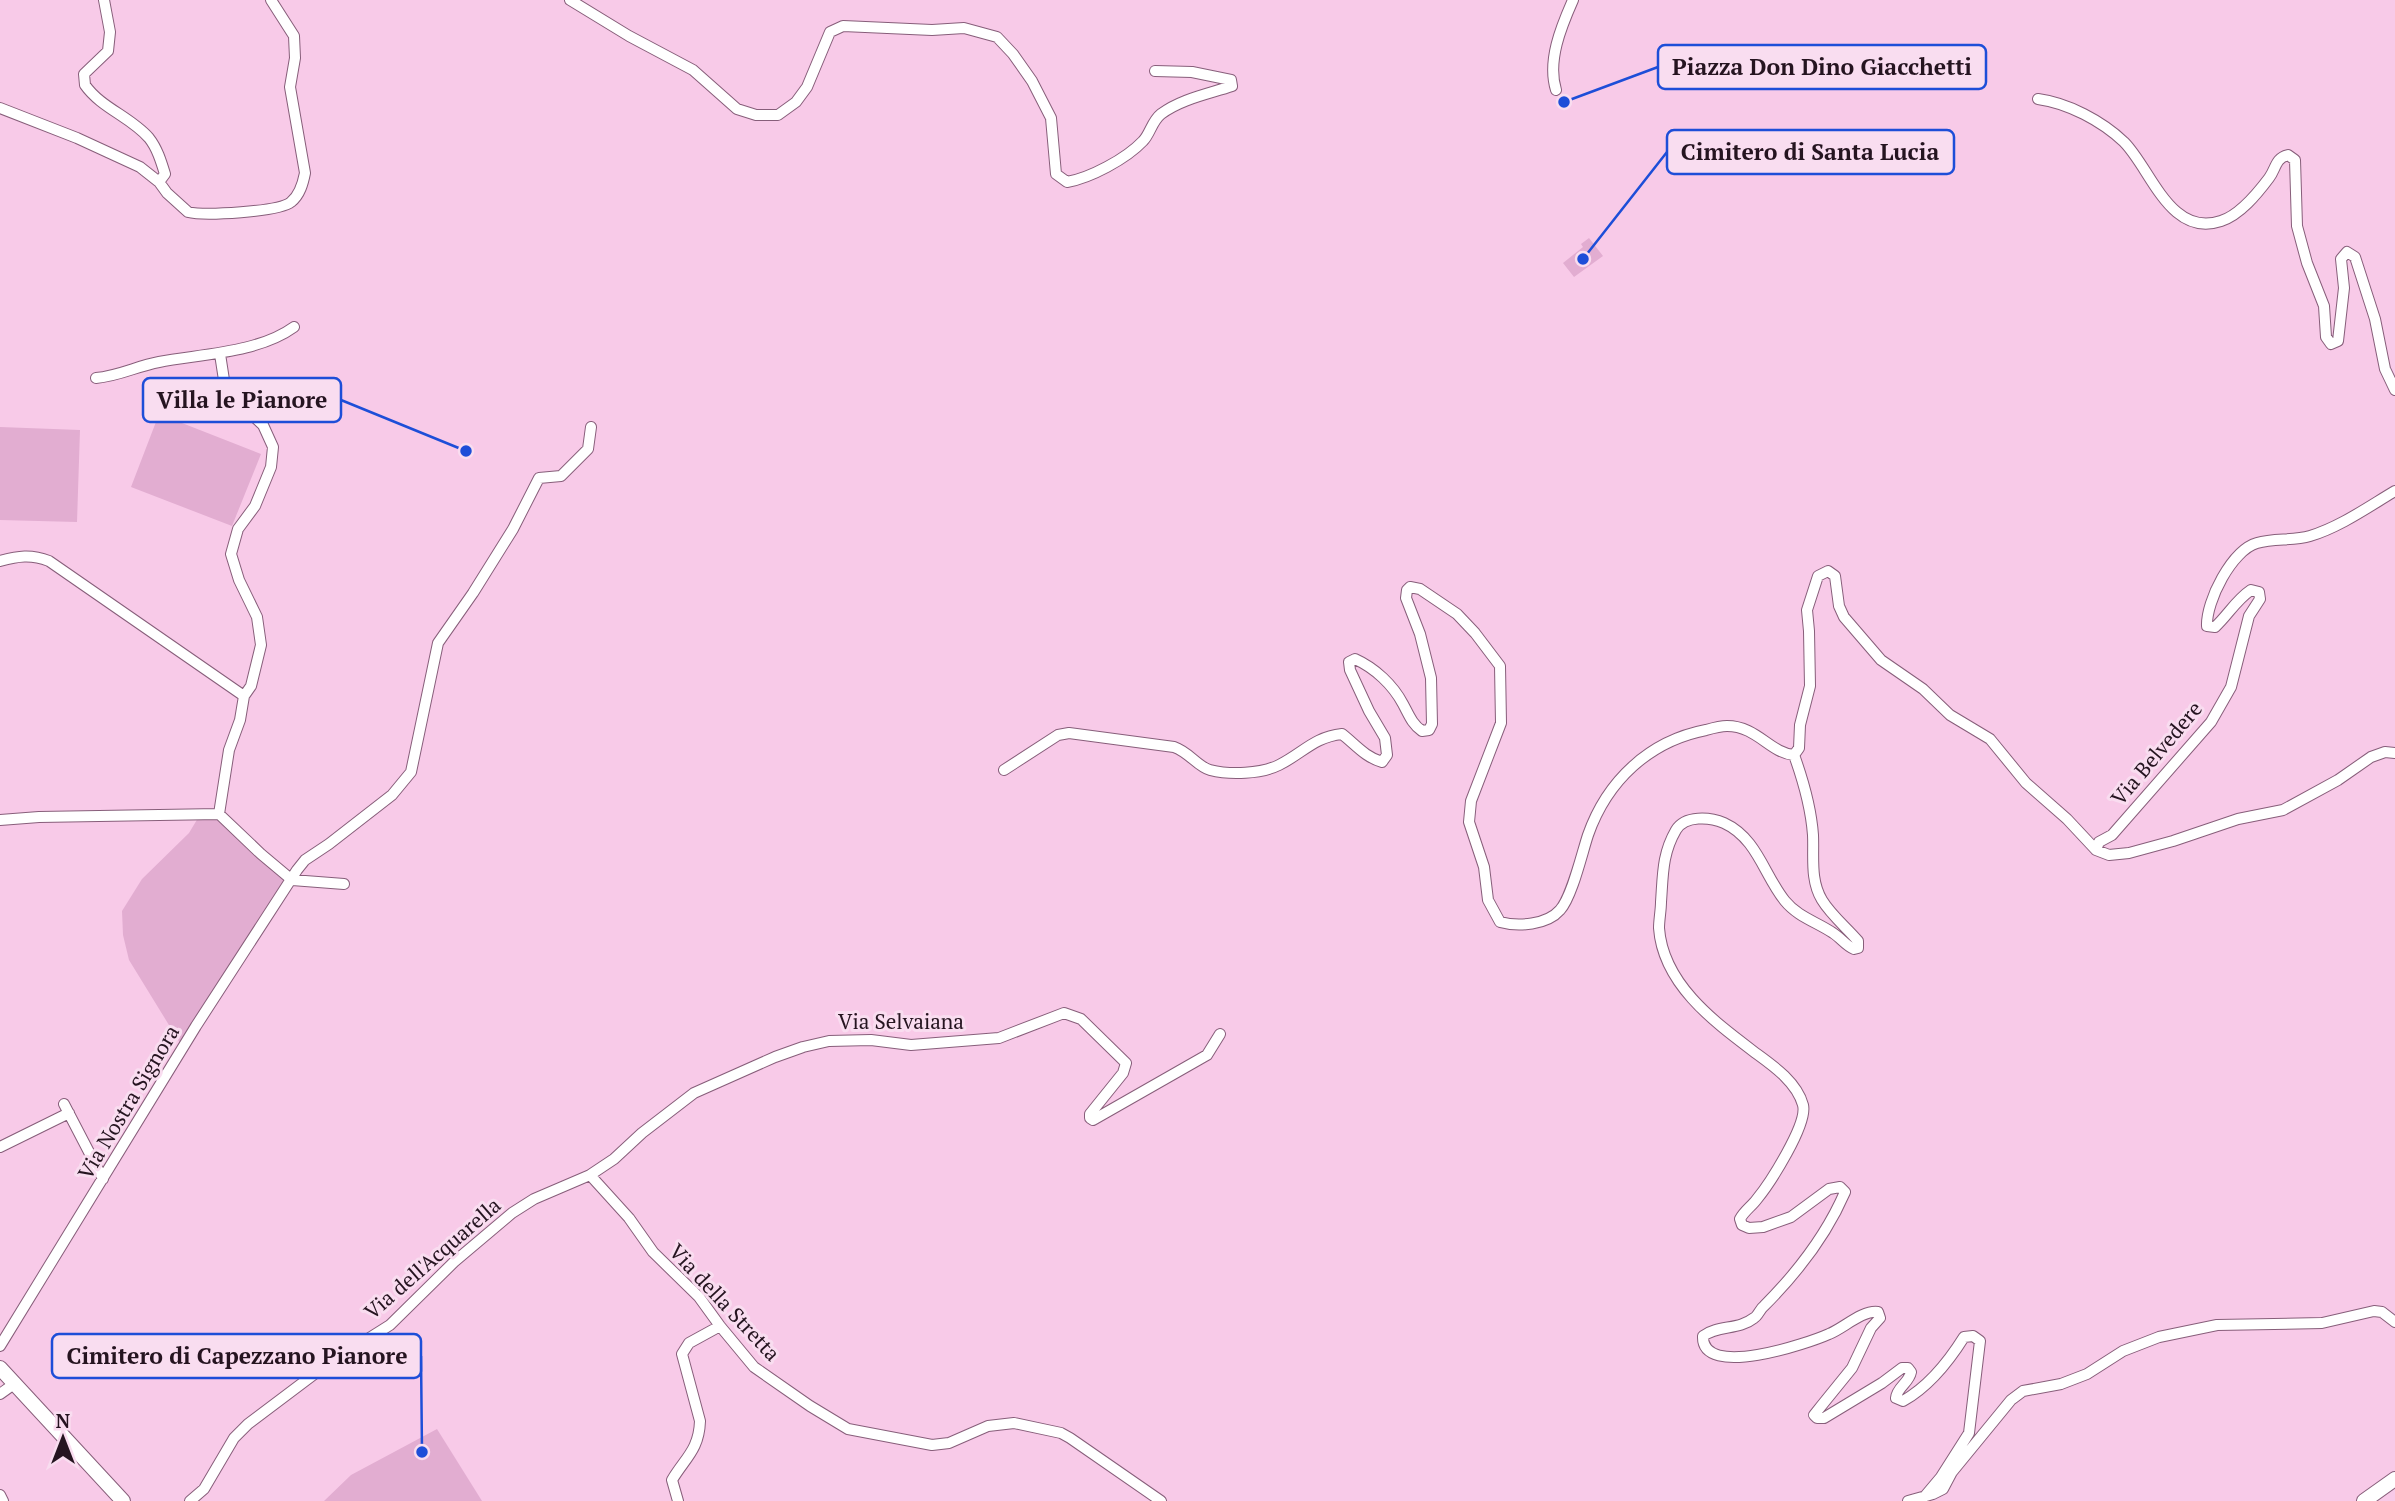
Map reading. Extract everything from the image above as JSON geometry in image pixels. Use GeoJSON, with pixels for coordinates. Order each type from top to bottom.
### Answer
{"type":"FeatureCollection","features":[{"type":"Feature","properties":{"kind":"main road"},"geometry":{"type":"LineString","coordinates":[[0,1368],[123,1501]]}},
{"type":"Feature","properties":{"kind":"main road"},"geometry":{"type":"LineString","coordinates":[[2364,1501],[2395,1479]]}},
{"type":"Feature","properties":{"kind":"street"},"geometry":{"type":"LineString","coordinates":[[104,0],[110,41],[106,55],[84,74],[85,85],[105,105],[148,137],[165,174],[159,182]]}},
{"type":"Feature","properties":{"kind":"street"},"geometry":{"type":"LineString","coordinates":[[0,108],[77,138],[140,167],[188,212],[273,210],[291,203],[303,187],[305,173],[290,87],[295,58],[294,36],[271,0]]}},
{"type":"Feature","properties":{"kind":"street"},"geometry":{"type":"LineString","coordinates":[[570,0],[629,36],[694,70],[737,109],[756,115],[778,115],[796,102],[807,87],[830,32],[843,26],[964,29],[997,37],[1032,81],[1051,118],[1056,174],[1067,182],[1085,179],[1113,163],[1143,141],[1158,116],[1172,107],[1231,86],[1231,80],[1192,72],[1155,71]]}},
{"type":"Feature","properties":{"kind":"street"},"geometry":{"type":"LineString","coordinates":[[1556,90],[1552,77],[1559,34],[1573,0]]}},
{"type":"Feature","properties":{"kind":"street"},"geometry":{"type":"LineString","coordinates":[[2038,99],[2077,111],[2124,143],[2164,200],[2185,219],[2205,224],[2223,221],[2237,212],[2257,194],[2281,157],[2288,155],[2295,160],[2297,226],[2307,262],[2325,306],[2326,337],[2330,344],[2338,341],[2344,288],[2341,259],[2347,252],[2356,257],[2375,319],[2385,369],[2395,390]]}},
{"type":"Feature","properties":{"kind":"street"},"geometry":{"type":"LineString","coordinates":[[96,378],[114,377],[156,362],[220,355],[282,336],[294,327]]}},
{"type":"Feature","properties":{"kind":"street"},"geometry":{"type":"LineString","coordinates":[[219,814],[229,750],[240,720],[244,696],[251,686],[261,645],[257,617],[239,580],[231,554],[238,529],[255,506],[271,467],[273,447],[263,425],[239,403],[224,380],[220,355]]}},
{"type":"Feature","properties":{"kind":"street","name":"Via Nostra Signora"},"geometry":{"type":"LineString","coordinates":[[0,1346],[8,1337],[196,1026],[305,860],[392,795],[411,772],[438,643],[513,529],[539,478],[561,476],[588,449],[591,427]]}},
{"type":"Feature","properties":{"kind":"street","name":"Via Belvedere"},"geometry":{"type":"LineString","coordinates":[[2096,850],[2099,842],[2112,835],[2211,722],[2231,687],[2249,616],[2260,599],[2259,592],[2251,590],[2238,599],[2226,617],[2215,627],[2207,626],[2206,614],[2232,559],[2255,543],[2309,536],[2348,520],[2395,491]]}},
{"type":"Feature","properties":{"kind":"street"},"geometry":{"type":"LineString","coordinates":[[0,561],[36,556],[49,561],[244,696]]}},
{"type":"Feature","properties":{"kind":"street"},"geometry":{"type":"LineString","coordinates":[[1794,754],[1799,748],[1800,725],[1810,686],[1807,610],[1818,576],[1828,571],[1835,576],[1839,606],[1844,617],[1881,660],[1923,689],[1950,715],[1990,739],[2026,783],[2067,819],[2096,850],[2109,855],[2129,853],[2238,819],[2283,810],[2338,780],[2371,757],[2385,752],[2395,753]]}},
{"type":"Feature","properties":{"kind":"street"},"geometry":{"type":"LineString","coordinates":[[1004,770],[1058,734],[1069,733],[1174,747],[1185,751],[1207,770],[1228,772],[1258,771],[1278,765],[1326,736],[1342,734],[1359,746],[1368,758],[1381,762],[1387,755],[1385,738],[1369,711],[1349,662],[1355,659],[1364,663],[1384,679],[1393,688],[1414,726],[1422,732],[1429,730],[1432,724],[1431,678],[1420,634],[1406,598],[1410,587],[1420,589],[1457,614],[1500,666],[1501,723],[1471,802],[1469,822],[1484,867],[1488,900],[1500,922],[1510,925],[1530,923],[1546,919],[1560,911],[1602,806],[1623,776],[1641,758],[1662,744],[1696,732],[1726,726],[1746,728],[1785,754],[1794,754]]}},
{"type":"Feature","properties":{"kind":"street"},"geometry":{"type":"LineString","coordinates":[[1794,754],[1803,778],[1813,834],[1815,885],[1822,901],[1858,941],[1858,948],[1849,947],[1833,933],[1793,910],[1786,903],[1751,844],[1740,832],[1723,822],[1701,818],[1688,820],[1677,827],[1664,859],[1659,929],[1666,957],[1681,985],[1702,1010],[1773,1066],[1796,1089],[1803,1107],[1801,1123],[1756,1202],[1742,1214],[1742,1225],[1749,1228],[1773,1224],[1791,1217],[1829,1189],[1840,1187],[1844,1192],[1816,1245],[1755,1318],[1733,1327],[1710,1331],[1703,1336],[1703,1342],[1714,1354],[1730,1357],[1761,1355],[1826,1336],[1864,1315],[1878,1312],[1880,1318],[1871,1328],[1852,1368],[1817,1409],[1814,1415],[1817,1419],[1824,1418],[1902,1368],[1908,1368],[1911,1372],[1910,1378],[1897,1392],[1896,1398],[1903,1401],[1913,1396],[1951,1358],[1965,1337],[1973,1336],[1980,1341],[1969,1433],[1925,1498]]}},
{"type":"Feature","properties":{"kind":"street"},"geometry":{"type":"LineString","coordinates":[[0,820],[219,814],[292,880],[344,884]]}},
{"type":"Feature","properties":{"kind":"street","name":"Via Selvaiana"},"geometry":{"type":"LineString","coordinates":[[590,1175],[614,1159],[642,1133],[694,1093],[803,1047],[839,1040],[871,1040],[911,1045],[999,1038],[1059,1014],[1071,1014],[1081,1019],[1126,1063],[1123,1073],[1090,1114],[1093,1120],[1207,1055],[1220,1034]]}},
{"type":"Feature","properties":{"kind":"street"},"geometry":{"type":"LineString","coordinates":[[0,1147],[66,1108],[103,1179]]}},
{"type":"Feature","properties":{"kind":"street","name":"Via della Stretta"},"geometry":{"type":"LineString","coordinates":[[590,1175],[629,1218],[653,1252],[699,1297],[754,1367],[848,1429],[932,1445],[949,1444],[988,1426],[1023,1424],[1061,1433],[1070,1438],[1161,1501]]}},
{"type":"Feature","properties":{"kind":"street","name":"Via dell'Acquarella"},"geometry":{"type":"LineString","coordinates":[[191,1501],[204,1489],[234,1438],[248,1424],[325,1366],[390,1325],[464,1254],[512,1213],[534,1199],[590,1175]]}},
{"type":"Feature","properties":{"kind":"street"},"geometry":{"type":"LineString","coordinates":[[1908,1501],[1925,1498],[1943,1489],[1952,1472],[2011,1401],[2023,1391],[2061,1384],[2087,1374],[2123,1351],[2159,1337],[2217,1325],[2322,1323],[2374,1311],[2382,1312],[2395,1322]]}},
{"type":"Feature","properties":{"kind":"street"},"geometry":{"type":"LineString","coordinates":[[678,1501],[671,1480],[690,1457],[700,1421],[682,1354],[689,1343],[720,1326]]}},
{"type":"Feature","properties":{"kind":"street"},"geometry":{"type":"LineString","coordinates":[[0,1394],[14,1384]]}},
{"type":"Feature","properties":{"kind":"street"},"geometry":{"type":"LineString","coordinates":[[0,1495],[3,1501]]}},
{"type":"Feature","properties":{"kind":"shaded area"},"geometry":{"type":"Polygon","coordinates":[[[1589,238],[1603,256],[1574,277],[1563,263],[1583,247],[1581,244],[1589,238]]]}},
{"type":"Feature","properties":{"kind":"shaded area"},"geometry":{"type":"Polygon","coordinates":[[[159,414],[261,454],[232,526],[131,487],[159,414]]]}},
{"type":"Feature","properties":{"kind":"shaded area"},"geometry":{"type":"Polygon","coordinates":[[[0,427],[80,430],[77,522],[0,520],[0,427]]]}},
{"type":"Feature","properties":{"kind":"shaded area"},"geometry":{"type":"Polygon","coordinates":[[[217,817],[282,877],[284,882],[180,1043],[129,960],[123,935],[122,911],[142,879],[189,833],[198,818],[217,817]]]}},
{"type":"Feature","properties":{"kind":"shaded area"},"geometry":{"type":"Polygon","coordinates":[[[437,1429],[482,1501],[324,1501],[351,1475],[437,1429]]]}},
{"type":"Feature","properties":{"kind":"place","name":"Piazza Don Dino Giacchetti"},"geometry":{"type":"Point","coordinates":[1564,102]}},
{"type":"Feature","properties":{"kind":"place","name":"Cimitero di Santa Lucia"},"geometry":{"type":"Point","coordinates":[1583,259]}},
{"type":"Feature","properties":{"kind":"place","name":"Villa le Pianore"},"geometry":{"type":"Point","coordinates":[466,451]}},
{"type":"Feature","properties":{"kind":"place","name":"Cimitero di Capezzano Pianore"},"geometry":{"type":"Point","coordinates":[422,1452]}}]}
